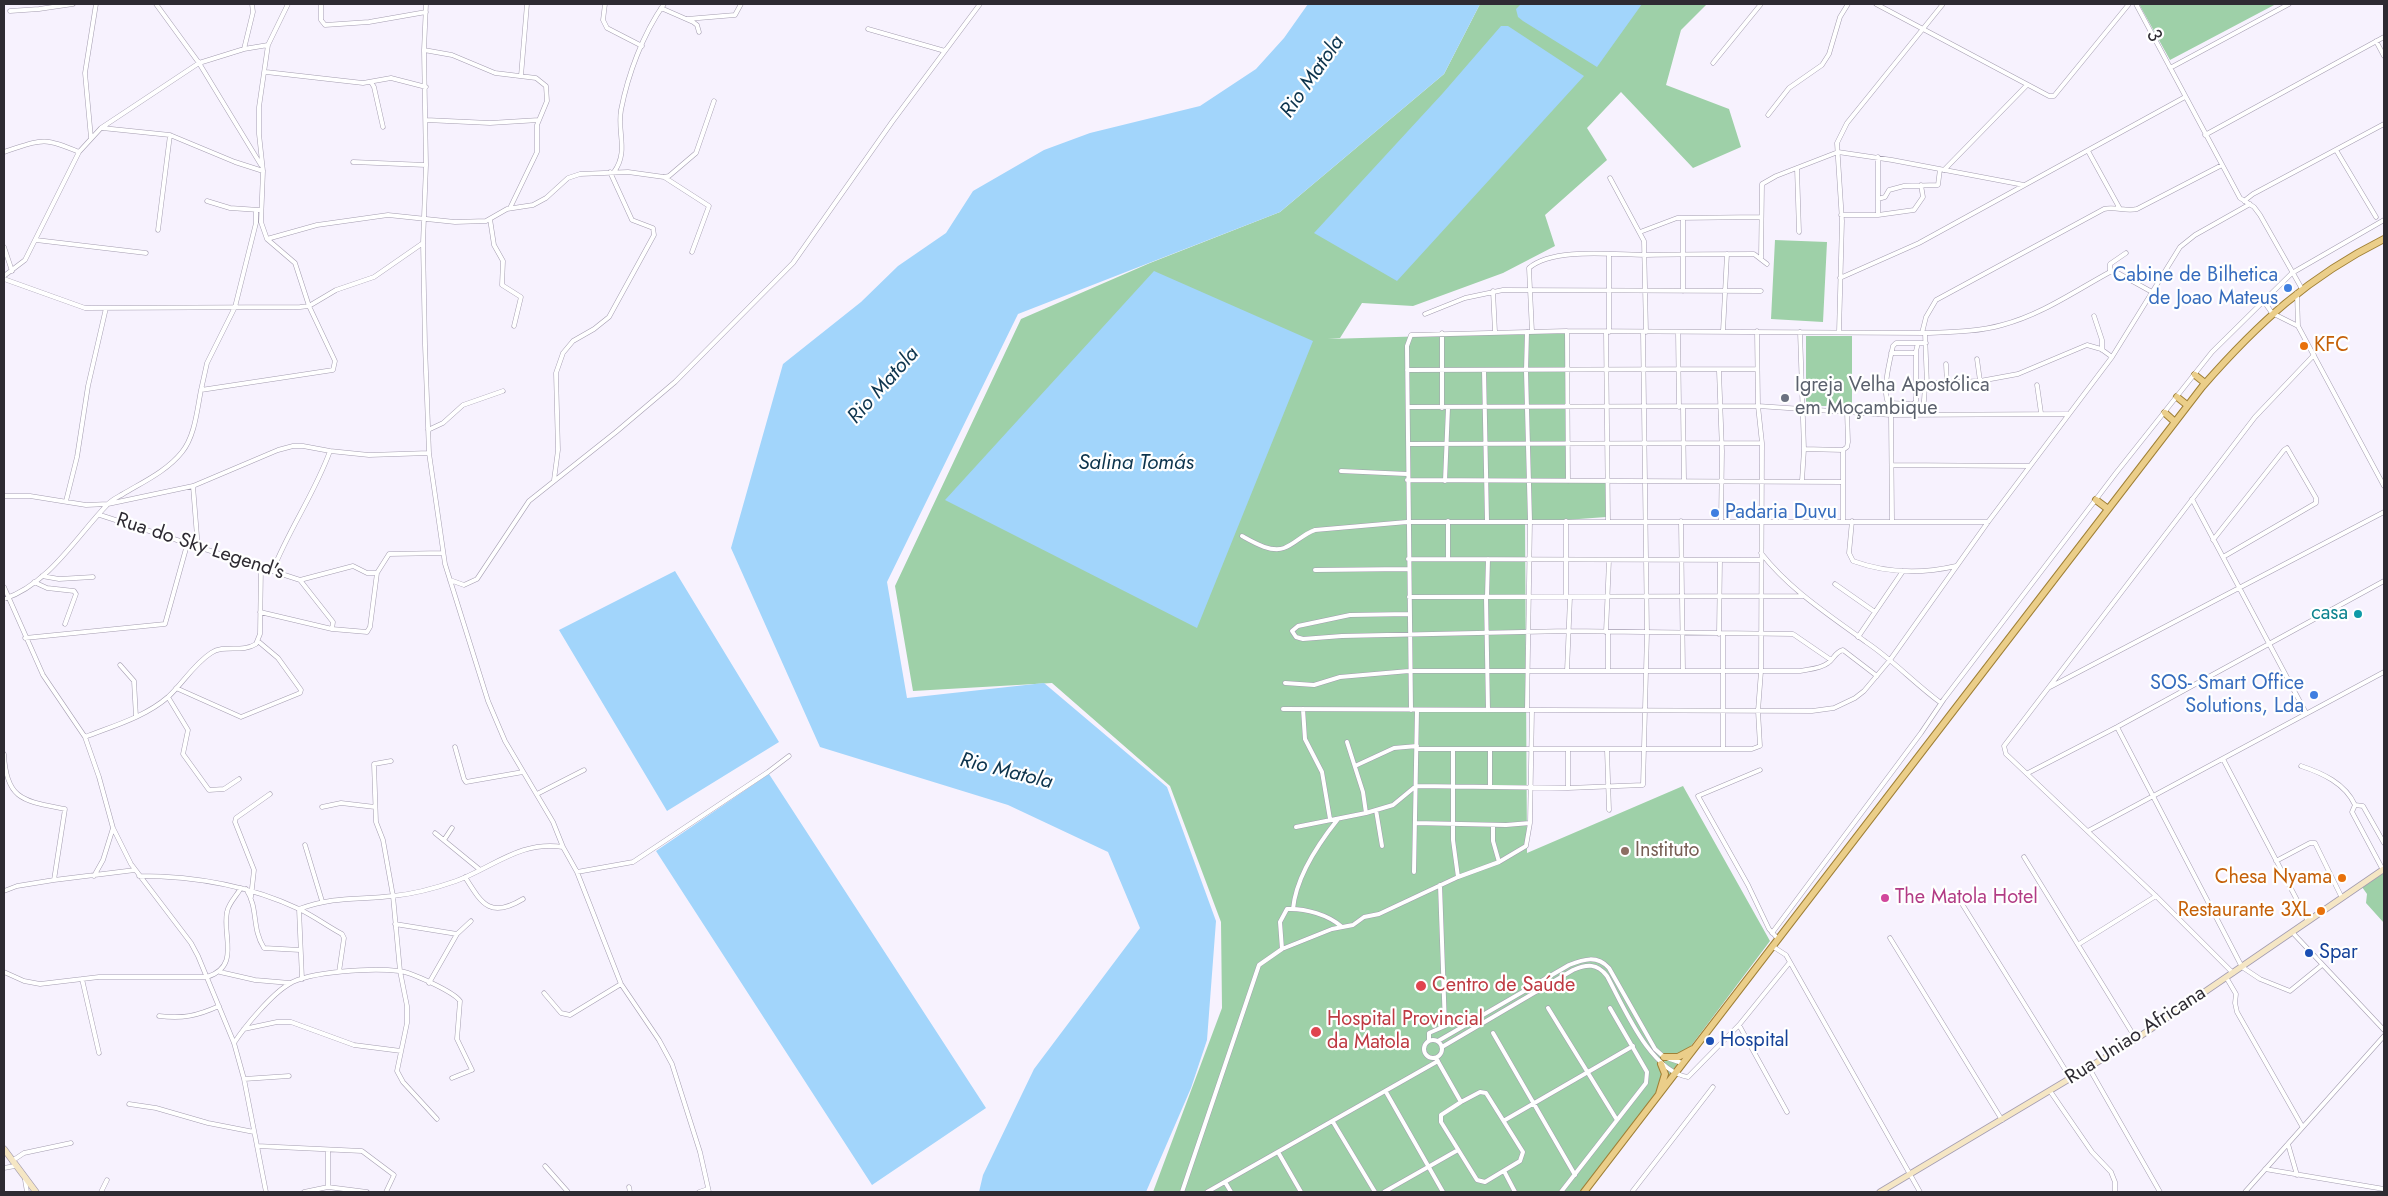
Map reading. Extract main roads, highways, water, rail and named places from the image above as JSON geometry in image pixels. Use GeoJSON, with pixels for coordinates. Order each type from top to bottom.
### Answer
{"type":"FeatureCollection","features":[{"type":"Feature","properties":{"kind":"main road"},"geometry":{"type":"LineString","coordinates":[[1584,1192],[1677,1074],[1772,946],[2205,383],[2244,339],[2299,291],[2333,268],[2384,239]]}},
{"type":"Feature","properties":{"kind":"main road"},"geometry":{"type":"LineString","coordinates":[[2194,375],[2205,383]]}},
{"type":"Feature","properties":{"kind":"main road"},"geometry":{"type":"LineString","coordinates":[[2177,397],[2187,406]]}},
{"type":"Feature","properties":{"kind":"main road"},"geometry":{"type":"LineString","coordinates":[[2165,413],[2175,422]]}},
{"type":"Feature","properties":{"kind":"main road"},"geometry":{"type":"LineString","coordinates":[[2096,500],[2108,509]]}},
{"type":"Feature","properties":{"kind":"main road","name":"Rua Uniao Africana"},"geometry":{"type":"LineString","coordinates":[[1880,1192],[2136,1039],[2384,870]]}},
{"type":"Feature","properties":{"kind":"main road"},"geometry":{"type":"LineString","coordinates":[[1664,1057],[1678,1058],[1697,1046]]}},
{"type":"Feature","properties":{"kind":"main road"},"geometry":{"type":"LineString","coordinates":[[1656,1100],[1665,1074],[1661,1064]]}},
{"type":"Feature","properties":{"kind":"main road"},"geometry":{"type":"LineString","coordinates":[[4,1149],[25,1180],[36,1192]]}},
{"type":"Feature","properties":{"kind":"water","name":"Rio Matola"},"geometry":{"type":"Polygon","coordinates":[[[1308,4],[1480,4],[1444,74],[1280,212],[1018,314],[887,582],[907,698],[1044,683],[1167,787],[1216,921],[1207,1040],[1191,1088],[1146,1192],[979,1192],[983,1175],[1034,1069],[1140,928],[1108,852],[1008,805],[820,747],[731,548],[783,364],[861,302],[898,266],[946,233],[973,191],[1044,150],[1090,133],[1200,106],[1256,69],[1284,38],[1308,4]]]}},
{"type":"Feature","properties":{"kind":"water"},"geometry":{"type":"Polygon","coordinates":[[[1521,4],[1642,4],[1597,67],[1518,17],[1516,9],[1521,4]]]}},
{"type":"Feature","properties":{"kind":"water"},"geometry":{"type":"Polygon","coordinates":[[[1501,26],[1508,26],[1584,76],[1397,281],[1314,233],[1443,93],[1501,26]]]}},
{"type":"Feature","properties":{"kind":"water","name":"Salina Tomás"},"geometry":{"type":"Polygon","coordinates":[[[1154,271],[1313,341],[1197,628],[945,500],[1154,271]]]}},
{"type":"Feature","properties":{"kind":"water"},"geometry":{"type":"Polygon","coordinates":[[[675,571],[779,742],[667,811],[559,630],[675,571]]]}},
{"type":"Feature","properties":{"kind":"water"},"geometry":{"type":"Polygon","coordinates":[[[769,774],[986,1108],[872,1185],[656,851],[769,774]]]}},
{"type":"Feature","properties":{"kind":"place","name":"Cabine de Bilhetica de Joao Mateus"},"geometry":{"type":"Point","coordinates":[2288,288]}},
{"type":"Feature","properties":{"kind":"place","name":"KFC"},"geometry":{"type":"Point","coordinates":[2304,346]}},
{"type":"Feature","properties":{"kind":"place","name":"Igreja Velha Apostólica em Moçambique"},"geometry":{"type":"Point","coordinates":[1785,398]}},
{"type":"Feature","properties":{"kind":"place","name":"Padaria Duvu"},"geometry":{"type":"Point","coordinates":[1715,513]}},
{"type":"Feature","properties":{"kind":"place","name":"casa"},"geometry":{"type":"Point","coordinates":[2358,614]}},
{"type":"Feature","properties":{"kind":"place","name":"SOS- Smart Office Solutions, Lda"},"geometry":{"type":"Point","coordinates":[2314,695]}},
{"type":"Feature","properties":{"kind":"place","name":"Instituto"},"geometry":{"type":"Point","coordinates":[1625,851]}},
{"type":"Feature","properties":{"kind":"place","name":"Chesa Nyama"},"geometry":{"type":"Point","coordinates":[2342,878]}},
{"type":"Feature","properties":{"kind":"place","name":"The Matola Hotel"},"geometry":{"type":"Point","coordinates":[1885,898]}},
{"type":"Feature","properties":{"kind":"place","name":"Restaurante 3XL"},"geometry":{"type":"Point","coordinates":[2321,911]}},
{"type":"Feature","properties":{"kind":"place","name":"Spar"},"geometry":{"type":"Point","coordinates":[2309,953]}},
{"type":"Feature","properties":{"kind":"place","name":"Centro de Saúde"},"geometry":{"type":"Point","coordinates":[1421,986]}},
{"type":"Feature","properties":{"kind":"place","name":"Hospital Provincial da Matola"},"geometry":{"type":"Point","coordinates":[1316,1032]}},
{"type":"Feature","properties":{"kind":"place","name":"Hospital"},"geometry":{"type":"Point","coordinates":[1710,1041]}}]}
